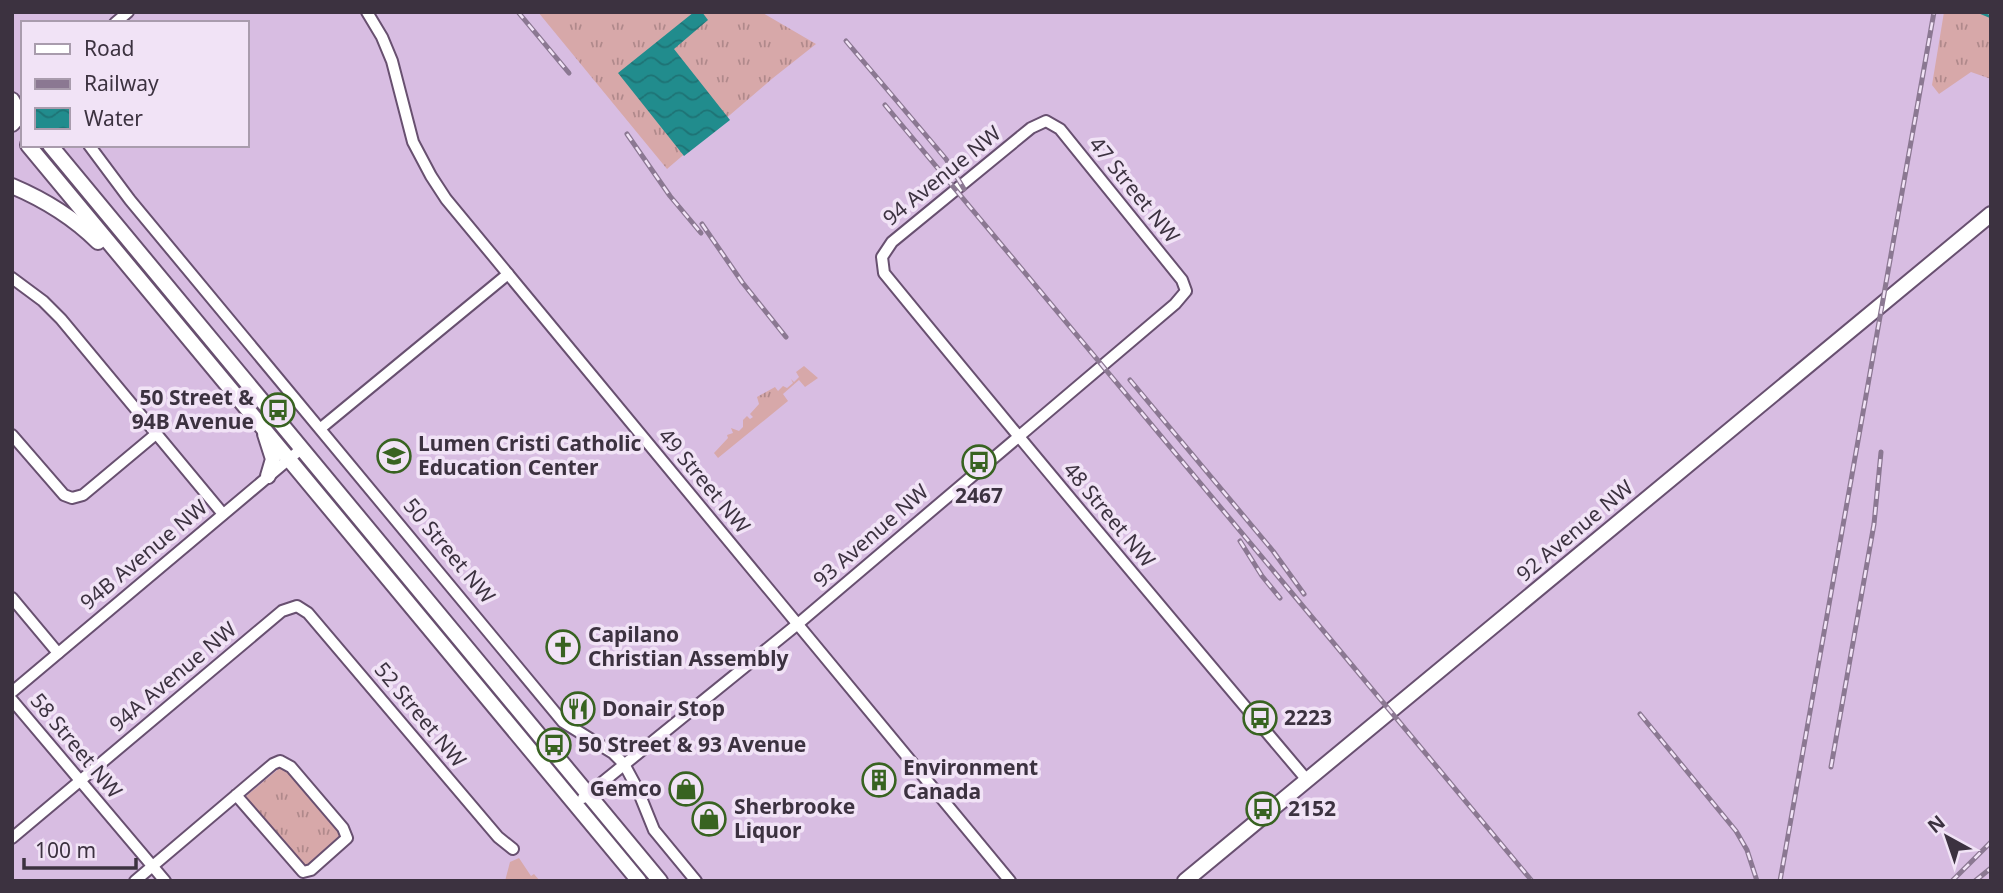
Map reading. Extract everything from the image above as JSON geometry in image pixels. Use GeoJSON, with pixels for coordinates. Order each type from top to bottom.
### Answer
{"type":"FeatureCollection","features":[{"type":"Feature","properties":{"kind":"main road"},"geometry":{"type":"LineString","coordinates":[[12,100],[18,122]]}},
{"type":"Feature","properties":{"kind":"main road"},"geometry":{"type":"LineString","coordinates":[[30,147],[639,881]]}},
{"type":"Feature","properties":{"kind":"main road"},"geometry":{"type":"LineString","coordinates":[[43,147],[69,178],[91,196]]}},
{"type":"Feature","properties":{"kind":"main road"},"geometry":{"type":"LineString","coordinates":[[52,147],[660,881]]}},
{"type":"Feature","properties":{"kind":"main road"},"geometry":{"type":"LineString","coordinates":[[12,186],[43,199],[76,222],[155,297]]}},
{"type":"Feature","properties":{"kind":"main road","name":"92 Avenue NW"},"geometry":{"type":"LineString","coordinates":[[1185,881],[1991,214]]}},
{"type":"Feature","properties":{"kind":"main road"},"geometry":{"type":"LineString","coordinates":[[262,426],[272,459],[268,476]]}},
{"type":"Feature","properties":{"kind":"street","name":"49 Street NW"},"geometry":{"type":"LineString","coordinates":[[367,12],[393,61],[409,130],[421,159],[446,199],[1010,881]]}},
{"type":"Feature","properties":{"kind":"street","name":"94 Avenue NW"},"geometry":{"type":"LineString","coordinates":[[884,273],[882,257],[892,242],[1031,128],[1046,121]]}},
{"type":"Feature","properties":{"kind":"street","name":"47 Street NW"},"geometry":{"type":"LineString","coordinates":[[1046,121],[1060,130],[1182,280],[1186,291]]}},
{"type":"Feature","properties":{"kind":"street","name":"50 Street NW"},"geometry":{"type":"LineString","coordinates":[[90,147],[130,200],[563,722],[613,753],[624,764],[654,830],[696,881]]}},
{"type":"Feature","properties":{"kind":"street","name":"48 Street NW"},"geometry":{"type":"LineString","coordinates":[[884,273],[1017,436],[1307,780]]}},
{"type":"Feature","properties":{"kind":"street"},"geometry":{"type":"LineString","coordinates":[[321,428],[508,274]]}},
{"type":"Feature","properties":{"kind":"street"},"geometry":{"type":"LineString","coordinates":[[12,278],[43,301],[61,319],[223,514]]}},
{"type":"Feature","properties":{"kind":"street","name":"93 Avenue NW"},"geometry":{"type":"LineString","coordinates":[[576,804],[799,623],[1175,304],[1186,291]]}},
{"type":"Feature","properties":{"kind":"street"},"geometry":{"type":"LineString","coordinates":[[12,435],[64,495],[72,498],[83,495],[156,434]]}},
{"type":"Feature","properties":{"kind":"street","name":"94B Avenue NW"},"geometry":{"type":"LineString","coordinates":[[12,692],[301,449]]}},
{"type":"Feature","properties":{"kind":"street"},"geometry":{"type":"LineString","coordinates":[[12,598],[58,653]]}},
{"type":"Feature","properties":{"kind":"street","name":"94A Avenue NW"},"geometry":{"type":"LineString","coordinates":[[12,838],[282,611],[297,606]]}},
{"type":"Feature","properties":{"kind":"street","name":"52 Street NW"},"geometry":{"type":"LineString","coordinates":[[297,606],[309,613],[498,837],[513,849]]}},
{"type":"Feature","properties":{"kind":"street","name":"58 Street NW"},"geometry":{"type":"LineString","coordinates":[[12,700],[165,881]]}},
{"type":"Feature","properties":{"kind":"street"},"geometry":{"type":"LineString","coordinates":[[135,881],[152,866],[236,795],[273,764],[283,761],[291,767],[347,835],[344,842],[311,870],[303,872],[236,795]]}},
{"type":"Feature","properties":{"kind":"green space"},"geometry":{"type":"Polygon","coordinates":[[[538,12],[761,12],[816,44],[667,169],[538,12]]]}},
{"type":"Feature","properties":{"kind":"green space"},"geometry":{"type":"Polygon","coordinates":[[[1944,12],[1991,12],[1991,79],[1971,72],[1939,94],[1932,85],[1944,12]]]}},
{"type":"Feature","properties":{"kind":"green space"},"geometry":{"type":"Polygon","coordinates":[[[804,366],[818,378],[805,387],[799,380],[783,394],[788,401],[718,458],[714,453],[728,438],[727,435],[733,433],[731,428],[739,431],[747,416],[750,419],[753,417],[750,414],[759,404],[757,397],[775,387],[778,391],[783,386],[787,388],[793,383],[791,379],[794,382],[799,377],[796,372],[804,366]]]}},
{"type":"Feature","properties":{"kind":"green space"},"geometry":{"type":"Polygon","coordinates":[[[282,766],[344,838],[307,869],[245,797],[282,766]]]}},
{"type":"Feature","properties":{"kind":"green space"},"geometry":{"type":"Polygon","coordinates":[[[519,858],[531,876],[534,874],[540,881],[505,881],[510,862],[519,858]]]}},
{"type":"Feature","properties":{"kind":"water"},"geometry":{"type":"Polygon","coordinates":[[[694,12],[702,12],[708,20],[674,49],[730,120],[684,156],[618,73],[694,12]]]}},
{"type":"Feature","properties":{"kind":"waterway"},"geometry":{"type":"LineString","coordinates":[[1979,12],[1991,17]]}},
{"type":"Feature","properties":{"kind":"railway"},"geometry":{"type":"LineString","coordinates":[[518,12],[569,73]]}},
{"type":"Feature","properties":{"kind":"railway"},"geometry":{"type":"LineString","coordinates":[[1780,881],[1934,12]]}},
{"type":"Feature","properties":{"kind":"railway"},"geometry":{"type":"LineString","coordinates":[[846,41],[946,159],[964,189]]}},
{"type":"Feature","properties":{"kind":"railway"},"geometry":{"type":"LineString","coordinates":[[885,105],[1532,881]]}},
{"type":"Feature","properties":{"kind":"railway"},"geometry":{"type":"LineString","coordinates":[[627,134],[670,196],[701,233]]}},
{"type":"Feature","properties":{"kind":"railway"},"geometry":{"type":"LineString","coordinates":[[702,224],[742,282],[786,337]]}},
{"type":"Feature","properties":{"kind":"railway"},"geometry":{"type":"LineString","coordinates":[[1130,380],[1273,551],[1304,594]]}},
{"type":"Feature","properties":{"kind":"railway"},"geometry":{"type":"LineString","coordinates":[[1831,767],[1874,524],[1881,452]]}},
{"type":"Feature","properties":{"kind":"railway"},"geometry":{"type":"LineString","coordinates":[[1240,541],[1280,598]]}},
{"type":"Feature","properties":{"kind":"railway"},"geometry":{"type":"LineString","coordinates":[[1640,714],[1736,831],[1747,850],[1757,881]]}},
{"type":"Feature","properties":{"kind":"railway"},"geometry":{"type":"LineString","coordinates":[[1952,881],[1991,842]]}},
{"type":"Feature","properties":{"kind":"railway"},"geometry":{"type":"LineString","coordinates":[[1975,881],[1991,868]]}},
{"type":"Feature","properties":{"kind":"place","name":"50 Street & 94B Avenue"},"geometry":{"type":"Point","coordinates":[278,410]}},
{"type":"Feature","properties":{"kind":"place","name":"Lumen Cristi Catholic Education Center"},"geometry":{"type":"Point","coordinates":[394,456]}},
{"type":"Feature","properties":{"kind":"place","name":"2467"},"geometry":{"type":"Point","coordinates":[979,462]}},
{"type":"Feature","properties":{"kind":"place","name":"Capilano Christian Assembly"},"geometry":{"type":"Point","coordinates":[563,647]}},
{"type":"Feature","properties":{"kind":"place","name":"Donair Stop"},"geometry":{"type":"Point","coordinates":[578,709]}},
{"type":"Feature","properties":{"kind":"place","name":"2223"},"geometry":{"type":"Point","coordinates":[1260,718]}},
{"type":"Feature","properties":{"kind":"place","name":"50 Street & 93 Avenue"},"geometry":{"type":"Point","coordinates":[554,745]}},
{"type":"Feature","properties":{"kind":"place","name":"Environment Canada"},"geometry":{"type":"Point","coordinates":[879,780]}},
{"type":"Feature","properties":{"kind":"place","name":"Gemco"},"geometry":{"type":"Point","coordinates":[686,789]}},
{"type":"Feature","properties":{"kind":"place","name":"2152"},"geometry":{"type":"Point","coordinates":[1263,809]}},
{"type":"Feature","properties":{"kind":"place","name":"Sherbrooke Liquor"},"geometry":{"type":"Point","coordinates":[709,819]}}]}
